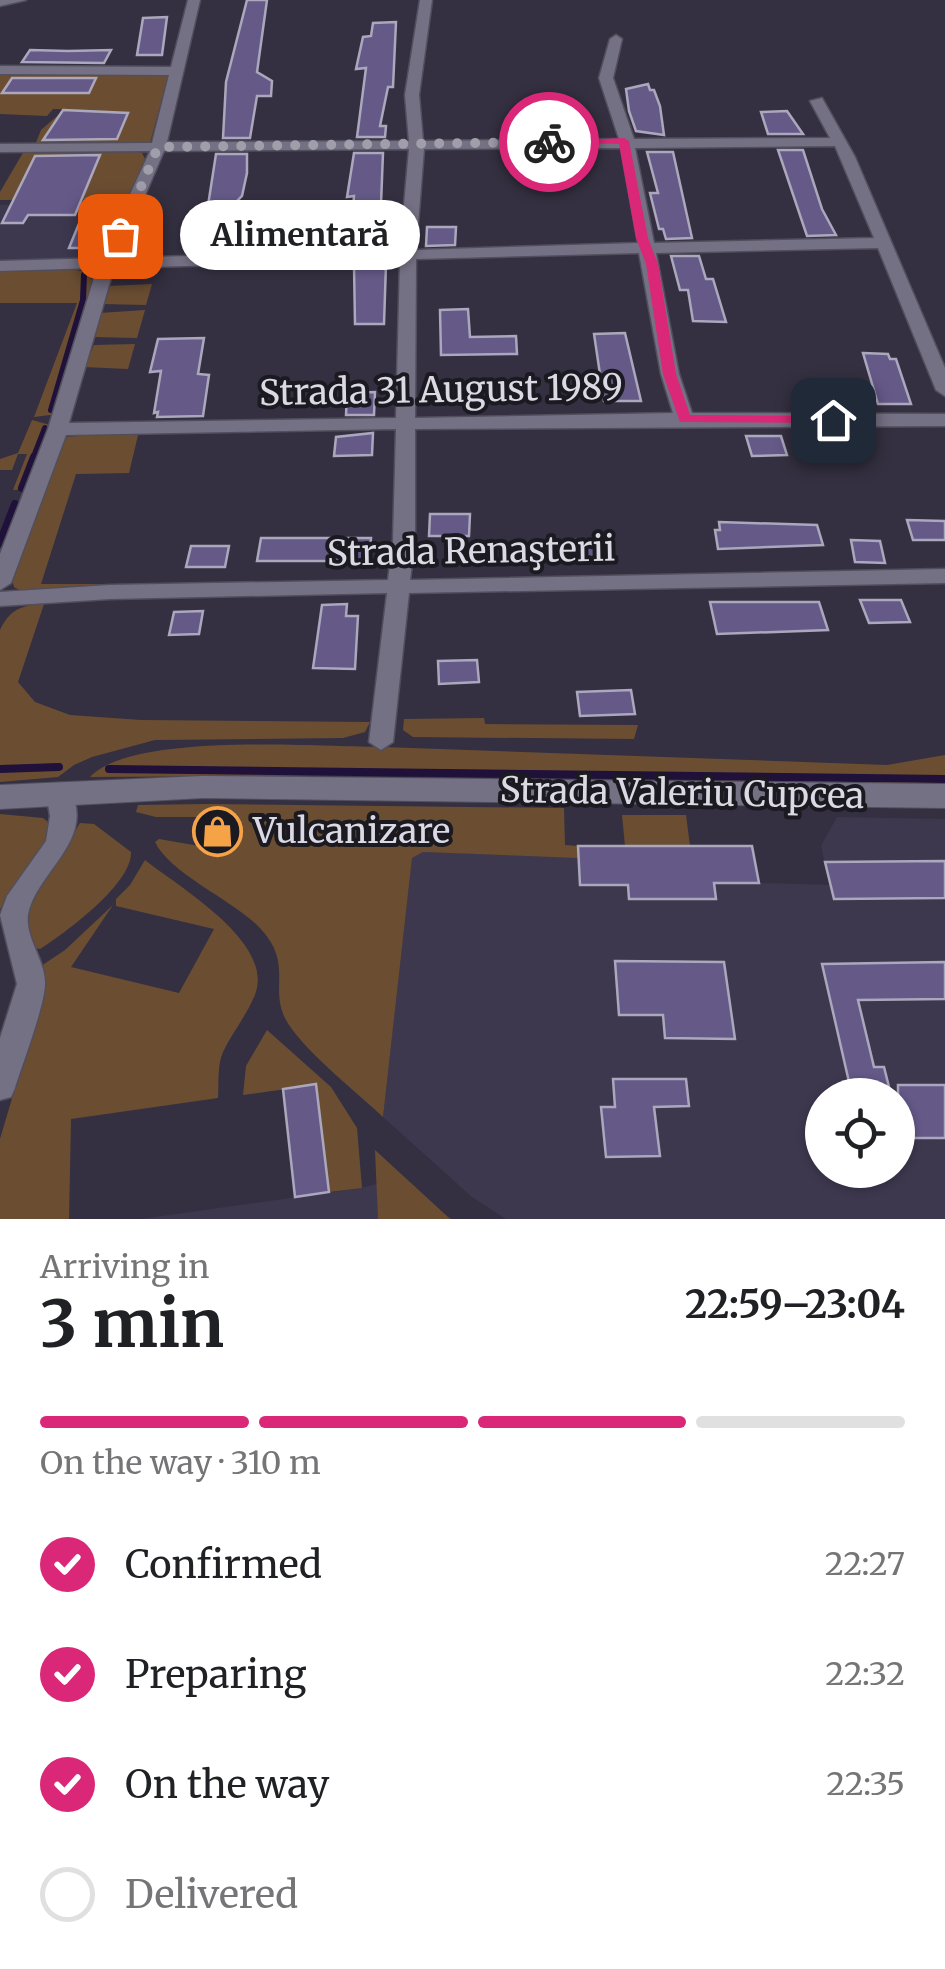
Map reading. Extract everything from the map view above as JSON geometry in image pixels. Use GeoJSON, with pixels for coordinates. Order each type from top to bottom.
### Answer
{"type":"FeatureCollection","features":[{"type":"Feature","properties":{"kind":"main road","name":"Strada Valeriu Cupcea"},"geometry":{"type":"LineString","coordinates":[[0,797],[203,787],[945,796]]}},
{"type":"Feature","properties":{"kind":"street"},"geometry":{"type":"LineString","coordinates":[[0,2],[20,0]]}},
{"type":"Feature","properties":{"kind":"street"},"geometry":{"type":"LineString","coordinates":[[0,583],[58,429],[106,266],[158,147],[194,0]]}},
{"type":"Feature","properties":{"kind":"street"},"geometry":{"type":"LineString","coordinates":[[381,742],[405,524],[408,252],[417,144],[412,127],[412,95],[426,0]]}},
{"type":"Feature","properties":{"kind":"street"},"geometry":{"type":"LineString","coordinates":[[616,39],[606,78],[625,132],[670,374],[684,419]]}},
{"type":"Feature","properties":{"kind":"street"},"geometry":{"type":"LineString","coordinates":[[0,70],[176,71]]}},
{"type":"Feature","properties":{"kind":"street"},"geometry":{"type":"LineString","coordinates":[[817,101],[841,142],[945,390]]}},
{"type":"Feature","properties":{"kind":"street"},"geometry":{"type":"LineString","coordinates":[[0,148],[841,142]]}},
{"type":"Feature","properties":{"kind":"street"},"geometry":{"type":"LineString","coordinates":[[0,266],[106,266],[201,258],[408,252],[882,244]]}},
{"type":"Feature","properties":{"kind":"street","name":"Strada 31 August 1989"},"geometry":{"type":"LineString","coordinates":[[58,429],[684,419],[945,420]]}},
{"type":"Feature","properties":{"kind":"street","name":"Strada Renaşterii"},"geometry":{"type":"LineString","coordinates":[[0,600],[110,592],[945,576]]}},
{"type":"Feature","properties":{"kind":"street"},"geometry":{"type":"LineString","coordinates":[[0,1088],[31,984],[13,919],[18,903],[59,842],[63,816],[59,792]]}},
{"type":"Feature","properties":{"kind":"shaded area"},"geometry":{"type":"Polygon","coordinates":[[[0,72],[168,76],[150,143],[35,145],[41,130],[65,109],[53,109],[47,116],[0,114],[0,72]]]}},
{"type":"Feature","properties":{"kind":"shaded area"},"geometry":{"type":"Polygon","coordinates":[[[24,151],[142,153],[146,161],[127,199],[0,200],[0,192],[24,151]]]}},
{"type":"Feature","properties":{"kind":"shaded area"},"geometry":{"type":"Polygon","coordinates":[[[0,205],[124,205],[102,263],[0,263],[0,205]]]}},
{"type":"Feature","properties":{"kind":"shaded area"},"geometry":{"type":"Polygon","coordinates":[[[61,267],[86,272],[94,283],[58,414],[34,417],[77,303],[0,303],[0,269],[61,267]]]}},
{"type":"Feature","properties":{"kind":"shaded area"},"geometry":{"type":"Polygon","coordinates":[[[152,284],[146,305],[102,304],[107,286],[152,284]]]}},
{"type":"Feature","properties":{"kind":"shaded area"},"geometry":{"type":"Polygon","coordinates":[[[145,310],[137,338],[94,337],[100,313],[145,310]]]}},
{"type":"Feature","properties":{"kind":"shaded area"},"geometry":{"type":"Polygon","coordinates":[[[135,344],[128,369],[84,367],[94,345],[135,344]]]}},
{"type":"Feature","properties":{"kind":"shaded area"},"geometry":{"type":"Polygon","coordinates":[[[32,420],[50,425],[26,489],[13,490],[27,454],[18,454],[12,470],[0,470],[0,459],[18,453],[32,420]]]}},
{"type":"Feature","properties":{"kind":"shaded area"},"geometry":{"type":"Polygon","coordinates":[[[139,431],[129,473],[76,474],[41,584],[100,584],[99,588],[22,591],[14,587],[12,580],[65,437],[139,431]]]}},
{"type":"Feature","properties":{"kind":"shaded area"},"geometry":{"type":"Polygon","coordinates":[[[44,604],[18,682],[35,702],[70,715],[141,720],[370,722],[365,732],[343,738],[155,740],[92,757],[58,777],[0,782],[0,630],[18,610],[44,604]]]}},
{"type":"Feature","properties":{"kind":"shaded area"},"geometry":{"type":"Polygon","coordinates":[[[484,718],[485,724],[638,725],[634,739],[413,737],[403,730],[404,719],[484,718]]]}},
{"type":"Feature","properties":{"kind":"shaded area"},"geometry":{"type":"Polygon","coordinates":[[[383,747],[887,765],[945,755],[945,784],[407,775],[90,777],[112,763],[144,753],[184,748],[383,747]]]}},
{"type":"Feature","properties":{"kind":"shaded area"},"geometry":{"type":"Polygon","coordinates":[[[138,805],[564,808],[565,845],[578,846],[579,858],[423,852],[412,858],[383,1117],[292,1030],[281,1006],[275,951],[257,925],[173,864],[155,842],[159,839],[205,847],[225,836],[239,836],[241,827],[214,827],[215,817],[156,817],[136,812],[138,805]]]}},
{"type":"Feature","properties":{"kind":"shaded area"},"geometry":{"type":"Polygon","coordinates":[[[0,814],[43,818],[55,828],[12,898],[0,909],[0,814]]]}},
{"type":"Feature","properties":{"kind":"shaded area"},"geometry":{"type":"Polygon","coordinates":[[[622,815],[686,815],[690,846],[625,846],[622,815]]]}},
{"type":"Feature","properties":{"kind":"shaded area"},"geometry":{"type":"Polygon","coordinates":[[[837,817],[945,819],[945,1219],[506,1219],[472,1197],[383,1117],[412,858],[423,852],[578,857],[578,846],[752,846],[759,883],[830,885],[821,846],[837,817]]]}},
{"type":"Feature","properties":{"kind":"shaded area"},"geometry":{"type":"Polygon","coordinates":[[[80,823],[94,824],[131,852],[128,865],[110,892],[80,919],[40,949],[30,947],[19,922],[80,823]]]}},
{"type":"Feature","properties":{"kind":"shaded area"},"geometry":{"type":"Polygon","coordinates":[[[145,860],[222,919],[252,957],[258,977],[254,997],[221,1057],[218,1098],[71,1119],[69,1219],[0,1219],[0,1139],[45,987],[38,968],[65,950],[113,905],[71,967],[179,993],[214,929],[116,906],[116,899],[145,860]]]}},
{"type":"Feature","properties":{"kind":"shaded area"},"geometry":{"type":"Polygon","coordinates":[[[267,1030],[331,1087],[357,1128],[362,1188],[329,1192],[315,1085],[243,1095],[246,1066],[267,1030]]]}},
{"type":"Feature","properties":{"kind":"shaded area"},"geometry":{"type":"Polygon","coordinates":[[[375,1150],[448,1217],[451,1219],[378,1219],[375,1150]]]}},
{"type":"Feature","properties":{"kind":"shaded area"},"geometry":{"type":"Polygon","coordinates":[[[377,1184],[378,1219],[141,1219],[362,1188],[377,1184]]]}},
{"type":"Feature","properties":{"kind":"building"},"geometry":{"type":"Polygon","coordinates":[[[247,0],[267,0],[257,72],[272,81],[271,96],[257,96],[250,138],[223,138],[226,82],[247,0]]]}},
{"type":"Feature","properties":{"kind":"building"},"geometry":{"type":"Polygon","coordinates":[[[167,17],[162,55],[137,55],[143,18],[167,17]]]}},
{"type":"Feature","properties":{"kind":"building"},"geometry":{"type":"Polygon","coordinates":[[[396,22],[393,87],[388,87],[380,126],[386,126],[385,137],[357,137],[366,68],[356,69],[363,37],[371,36],[373,23],[396,22]]]}},
{"type":"Feature","properties":{"kind":"building"},"geometry":{"type":"Polygon","coordinates":[[[30,50],[111,50],[104,63],[22,62],[30,50]]]}},
{"type":"Feature","properties":{"kind":"building"},"geometry":{"type":"Polygon","coordinates":[[[12,78],[96,78],[89,93],[2,93],[12,78]]]}},
{"type":"Feature","properties":{"kind":"building"},"geometry":{"type":"Polygon","coordinates":[[[648,84],[660,106],[664,135],[636,131],[629,111],[626,89],[648,84]]]}},
{"type":"Feature","properties":{"kind":"building"},"geometry":{"type":"Polygon","coordinates":[[[63,110],[128,113],[117,139],[43,140],[63,110]]]}},
{"type":"Feature","properties":{"kind":"building"},"geometry":{"type":"Polygon","coordinates":[[[787,111],[803,134],[768,134],[761,112],[787,111]]]}},
{"type":"Feature","properties":{"kind":"building"},"geometry":{"type":"Polygon","coordinates":[[[778,150],[803,150],[822,209],[836,235],[807,236],[778,150]]]}},
{"type":"Feature","properties":{"kind":"building"},"geometry":{"type":"Polygon","coordinates":[[[647,152],[673,152],[692,238],[666,239],[663,229],[659,229],[650,193],[658,193],[647,152]]]}},
{"type":"Feature","properties":{"kind":"building"},"geometry":{"type":"Polygon","coordinates":[[[354,153],[383,153],[380,230],[385,229],[385,247],[357,247],[356,222],[352,222],[354,196],[347,197],[354,153]]]}},
{"type":"Feature","properties":{"kind":"building"},"geometry":{"type":"Polygon","coordinates":[[[216,154],[247,154],[247,173],[242,196],[235,203],[228,244],[202,244],[216,154]]]}},
{"type":"Feature","properties":{"kind":"building"},"geometry":{"type":"Polygon","coordinates":[[[100,155],[75,215],[28,215],[23,223],[2,223],[35,156],[100,155]]]}},
{"type":"Feature","properties":{"kind":"building"},"geometry":{"type":"Polygon","coordinates":[[[87,204],[118,204],[100,248],[69,248],[87,204]]]}},
{"type":"Feature","properties":{"kind":"building"},"geometry":{"type":"Polygon","coordinates":[[[427,227],[456,227],[455,245],[426,246],[427,227]]]}},
{"type":"Feature","properties":{"kind":"building"},"geometry":{"type":"Polygon","coordinates":[[[671,256],[699,256],[706,279],[713,279],[726,322],[693,321],[688,290],[680,290],[671,256]]]}},
{"type":"Feature","properties":{"kind":"building"},"geometry":{"type":"Polygon","coordinates":[[[386,264],[384,324],[355,324],[354,265],[386,264]]]}},
{"type":"Feature","properties":{"kind":"building"},"geometry":{"type":"Polygon","coordinates":[[[468,309],[470,337],[516,336],[517,354],[441,355],[440,310],[468,309]]]}},
{"type":"Feature","properties":{"kind":"building"},"geometry":{"type":"Polygon","coordinates":[[[625,333],[641,401],[604,401],[594,334],[625,333]]]}},
{"type":"Feature","properties":{"kind":"building"},"geometry":{"type":"Polygon","coordinates":[[[204,338],[198,374],[209,375],[203,416],[157,417],[158,412],[154,413],[161,371],[150,372],[158,339],[204,338]]]}},
{"type":"Feature","properties":{"kind":"building"},"geometry":{"type":"Polygon","coordinates":[[[863,353],[888,354],[890,359],[896,359],[911,404],[878,404],[863,353]]]}},
{"type":"Feature","properties":{"kind":"building"},"geometry":{"type":"Polygon","coordinates":[[[375,392],[374,415],[346,415],[347,393],[375,392]]]}},
{"type":"Feature","properties":{"kind":"building"},"geometry":{"type":"Polygon","coordinates":[[[373,433],[372,455],[334,456],[336,437],[373,433]]]}},
{"type":"Feature","properties":{"kind":"building"},"geometry":{"type":"Polygon","coordinates":[[[746,436],[781,436],[787,455],[752,456],[746,436]]]}},
{"type":"Feature","properties":{"kind":"building"},"geometry":{"type":"Polygon","coordinates":[[[430,514],[470,514],[469,536],[429,536],[430,514]]]}},
{"type":"Feature","properties":{"kind":"building"},"geometry":{"type":"Polygon","coordinates":[[[907,520],[945,521],[945,540],[913,540],[907,520]]]}},
{"type":"Feature","properties":{"kind":"building"},"geometry":{"type":"Polygon","coordinates":[[[719,522],[817,525],[823,545],[718,549],[715,530],[720,530],[719,522]]]}},
{"type":"Feature","properties":{"kind":"building"},"geometry":{"type":"Polygon","coordinates":[[[261,538],[371,538],[369,561],[257,561],[261,538]]]}},
{"type":"Feature","properties":{"kind":"building"},"geometry":{"type":"Polygon","coordinates":[[[602,539],[605,558],[580,559],[576,540],[602,539]]]}},
{"type":"Feature","properties":{"kind":"building"},"geometry":{"type":"Polygon","coordinates":[[[851,540],[880,541],[885,563],[855,562],[851,540]]]}},
{"type":"Feature","properties":{"kind":"building"},"geometry":{"type":"Polygon","coordinates":[[[191,546],[229,546],[225,567],[186,567],[191,546]]]}},
{"type":"Feature","properties":{"kind":"building"},"geometry":{"type":"Polygon","coordinates":[[[860,600],[901,600],[910,622],[869,623],[860,600]]]}},
{"type":"Feature","properties":{"kind":"building"},"geometry":{"type":"Polygon","coordinates":[[[710,602],[819,602],[828,630],[717,634],[710,602]]]}},
{"type":"Feature","properties":{"kind":"building"},"geometry":{"type":"Polygon","coordinates":[[[347,604],[346,616],[358,616],[355,669],[313,668],[322,605],[347,604]]]}},
{"type":"Feature","properties":{"kind":"building"},"geometry":{"type":"Polygon","coordinates":[[[203,611],[199,634],[169,635],[174,612],[203,611]]]}},
{"type":"Feature","properties":{"kind":"building"},"geometry":{"type":"Polygon","coordinates":[[[477,660],[479,682],[439,684],[438,661],[477,660]]]}},
{"type":"Feature","properties":{"kind":"building"},"geometry":{"type":"Polygon","coordinates":[[[631,690],[635,714],[580,716],[577,692],[631,690]]]}},
{"type":"Feature","properties":{"kind":"building"},"geometry":{"type":"Polygon","coordinates":[[[578,846],[752,846],[759,883],[714,883],[716,899],[629,899],[628,885],[580,885],[578,846]]]}},
{"type":"Feature","properties":{"kind":"building"},"geometry":{"type":"Polygon","coordinates":[[[945,861],[945,898],[834,899],[825,862],[945,861]]]}},
{"type":"Feature","properties":{"kind":"building"},"geometry":{"type":"Polygon","coordinates":[[[615,961],[724,962],[735,1039],[665,1038],[663,1015],[619,1015],[615,961]]]}},
{"type":"Feature","properties":{"kind":"building"},"geometry":{"type":"Polygon","coordinates":[[[945,962],[945,999],[858,1000],[874,1067],[884,1067],[887,1078],[848,1078],[822,964],[945,962]]]}},
{"type":"Feature","properties":{"kind":"building"},"geometry":{"type":"Polygon","coordinates":[[[613,1079],[686,1079],[689,1106],[654,1107],[660,1156],[606,1157],[601,1107],[615,1107],[613,1079]]]}},
{"type":"Feature","properties":{"kind":"building"},"geometry":{"type":"Polygon","coordinates":[[[316,1084],[329,1192],[295,1197],[283,1089],[316,1084]]]}},
{"type":"Feature","properties":{"kind":"building"},"geometry":{"type":"Polygon","coordinates":[[[915,1085],[945,1085],[945,1138],[915,1138],[915,1085]]]}},
{"type":"Feature","properties":{"kind":"waterway"},"geometry":{"type":"LineString","coordinates":[[51,410],[83,300],[84,275]]}},
{"type":"Feature","properties":{"kind":"waterway"},"geometry":{"type":"LineString","coordinates":[[33,459],[45,428]]}},
{"type":"Feature","properties":{"kind":"waterway"},"geometry":{"type":"LineString","coordinates":[[22,488],[34,457]]}},
{"type":"Feature","properties":{"kind":"waterway"},"geometry":{"type":"LineString","coordinates":[[0,543],[15,504]]}},
{"type":"Feature","properties":{"kind":"waterway"},"geometry":{"type":"LineString","coordinates":[[0,769],[59,767]]}},
{"type":"Feature","properties":{"kind":"waterway"},"geometry":{"type":"LineString","coordinates":[[109,769],[945,779]]}},
{"type":"Feature","properties":{"kind":"way so far"},"geometry":{"type":"LineString","coordinates":[[120,236],[158,147],[549,142]]}},
{"type":"Feature","properties":{"kind":"place","name":"Alimentară"},"geometry":{"type":"Point","coordinates":[120,236]}},
{"type":"Feature","properties":{"kind":"place","name":"Vulcanizare"},"geometry":{"type":"Point","coordinates":[218,831]}},
{"type":"Feature","properties":{"kind":"route"},"geometry":{"type":"LineString","coordinates":[[549,142],[624,141],[642,238],[652,264],[670,374],[684,419],[833,420]]}}]}
